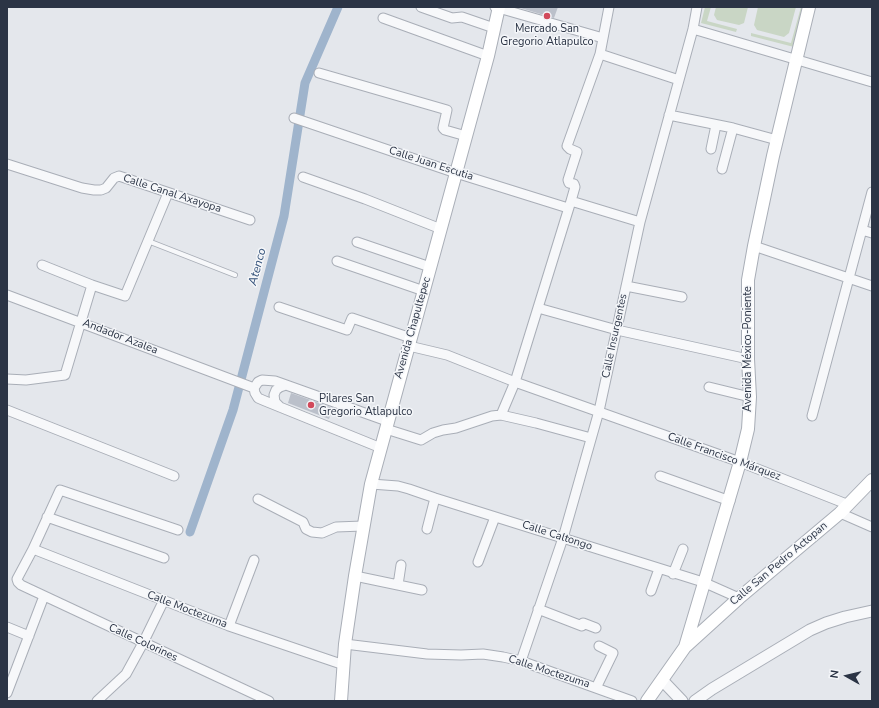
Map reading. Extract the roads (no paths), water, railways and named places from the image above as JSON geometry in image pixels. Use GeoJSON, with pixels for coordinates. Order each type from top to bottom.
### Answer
{"type":"FeatureCollection","features":[{"type":"Feature","properties":{"kind":"main road","name":"Avenida Chapultepec"},"geometry":{"type":"LineString","coordinates":[[341,701],[345,644],[371,484],[488,56],[497,7]]}},
{"type":"Feature","properties":{"kind":"main road","name":"Avenida México-Poniente"},"geometry":{"type":"LineString","coordinates":[[647,701],[685,646],[703,582],[730,500],[748,429],[750,397],[747,292],[754,246],[777,140],[809,7]]}},
{"type":"Feature","properties":{"kind":"main road","name":"Calle San Pedro Actopan"},"geometry":{"type":"LineString","coordinates":[[685,646],[844,509],[872,480]]}},
{"type":"Feature","properties":{"kind":"street"},"geometry":{"type":"LineString","coordinates":[[421,7],[452,18],[462,17],[494,28]]}},
{"type":"Feature","properties":{"kind":"street"},"geometry":{"type":"LineString","coordinates":[[497,7],[603,38]]}},
{"type":"Feature","properties":{"kind":"street"},"geometry":{"type":"LineString","coordinates":[[501,415],[515,382],[575,187],[574,184],[569,183],[568,180],[577,152],[567,146],[600,54],[609,7]]}},
{"type":"Feature","properties":{"kind":"street","name":"Calle Insurgentes"},"geometry":{"type":"LineString","coordinates":[[521,661],[563,538],[599,411],[640,222],[679,80],[697,7]]}},
{"type":"Feature","properties":{"kind":"street"},"geometry":{"type":"LineString","coordinates":[[383,18],[488,56]]}},
{"type":"Feature","properties":{"kind":"street"},"geometry":{"type":"LineString","coordinates":[[692,29],[796,58],[803,62],[872,82]]}},
{"type":"Feature","properties":{"kind":"street"},"geometry":{"type":"LineString","coordinates":[[600,54],[679,80]]}},
{"type":"Feature","properties":{"kind":"street"},"geometry":{"type":"LineString","coordinates":[[319,73],[445,109],[447,112],[443,128],[445,130],[466,136]]}},
{"type":"Feature","properties":{"kind":"street"},"geometry":{"type":"LineString","coordinates":[[669,115],[733,128],[777,140]]}},
{"type":"Feature","properties":{"kind":"street","name":"Calle Juan Escutia"},"geometry":{"type":"LineString","coordinates":[[294,118],[456,172],[640,222]]}},
{"type":"Feature","properties":{"kind":"street"},"geometry":{"type":"LineString","coordinates":[[711,149],[716,125]]}},
{"type":"Feature","properties":{"kind":"street"},"geometry":{"type":"LineString","coordinates":[[722,169],[733,128]]}},
{"type":"Feature","properties":{"kind":"street","name":"Calle Canal Axayopa"},"geometry":{"type":"LineString","coordinates":[[7,164],[82,188],[94,190],[106,188],[114,178],[119,176],[250,220]]}},
{"type":"Feature","properties":{"kind":"street"},"geometry":{"type":"LineString","coordinates":[[303,177],[365,199],[441,229]]}},
{"type":"Feature","properties":{"kind":"street"},"geometry":{"type":"LineString","coordinates":[[812,416],[872,192]]}},
{"type":"Feature","properties":{"kind":"street"},"geometry":{"type":"LineString","coordinates":[[42,266],[125,296],[168,193]]}},
{"type":"Feature","properties":{"kind":"street"},"geometry":{"type":"LineString","coordinates":[[862,230],[872,233]]}},
{"type":"Feature","properties":{"kind":"street"},"geometry":{"type":"LineString","coordinates":[[357,242],[430,267]]}},
{"type":"Feature","properties":{"kind":"street"},"geometry":{"type":"LineString","coordinates":[[754,246],[872,286]]}},
{"type":"Feature","properties":{"kind":"street"},"geometry":{"type":"LineString","coordinates":[[337,262],[424,291]]}},
{"type":"Feature","properties":{"kind":"street"},"geometry":{"type":"LineString","coordinates":[[7,379],[26,380],[65,375],[92,285]]}},
{"type":"Feature","properties":{"kind":"street"},"geometry":{"type":"LineString","coordinates":[[626,286],[682,297]]}},
{"type":"Feature","properties":{"kind":"street","name":"Andador Azalea"},"geometry":{"type":"LineString","coordinates":[[7,295],[254,388]]}},
{"type":"Feature","properties":{"kind":"street"},"geometry":{"type":"LineString","coordinates":[[279,307],[348,330],[352,318],[410,342]]}},
{"type":"Feature","properties":{"kind":"street"},"geometry":{"type":"LineString","coordinates":[[538,308],[617,330],[748,359]]}},
{"type":"Feature","properties":{"kind":"street","name":"Calle Francisco Márquez"},"geometry":{"type":"LineString","coordinates":[[410,342],[515,382],[740,462],[844,509],[872,527]]}},
{"type":"Feature","properties":{"kind":"street"},"geometry":{"type":"LineString","coordinates":[[381,448],[258,398],[255,394],[254,388],[258,382],[262,380],[286,385],[421,440],[433,433],[456,428],[492,416],[501,415],[536,422],[591,438]]}},
{"type":"Feature","properties":{"kind":"street"},"geometry":{"type":"LineString","coordinates":[[280,407],[275,402],[274,395],[276,390],[286,385]]}},
{"type":"Feature","properties":{"kind":"street"},"geometry":{"type":"LineString","coordinates":[[708,386],[750,397]]}},
{"type":"Feature","properties":{"kind":"street"},"geometry":{"type":"LineString","coordinates":[[7,410],[174,476]]}},
{"type":"Feature","properties":{"kind":"street"},"geometry":{"type":"LineString","coordinates":[[660,476],[730,500]]}},
{"type":"Feature","properties":{"kind":"street","name":"Calle Caltongo"},"geometry":{"type":"LineString","coordinates":[[371,484],[398,486],[703,582],[740,598]]}},
{"type":"Feature","properties":{"kind":"street"},"geometry":{"type":"LineString","coordinates":[[33,549],[60,490],[178,530]]}},
{"type":"Feature","properties":{"kind":"street"},"geometry":{"type":"LineString","coordinates":[[427,528],[436,498]]}},
{"type":"Feature","properties":{"kind":"street"},"geometry":{"type":"LineString","coordinates":[[258,499],[303,522],[306,529],[312,532],[322,533],[336,527],[363,526]]}},
{"type":"Feature","properties":{"kind":"street"},"geometry":{"type":"LineString","coordinates":[[47,517],[164,558]]}},
{"type":"Feature","properties":{"kind":"street"},"geometry":{"type":"LineString","coordinates":[[478,562],[495,517]]}},
{"type":"Feature","properties":{"kind":"street","name":"Calle Colorines"},"geometry":{"type":"LineString","coordinates":[[33,549],[17,579],[21,585],[269,701]]}},
{"type":"Feature","properties":{"kind":"street","name":"Calle Moctezuma"},"geometry":{"type":"LineString","coordinates":[[33,549],[229,626],[344,665]]}},
{"type":"Feature","properties":{"kind":"street"},"geometry":{"type":"LineString","coordinates":[[674,574],[683,549]]}},
{"type":"Feature","properties":{"kind":"street"},"geometry":{"type":"LineString","coordinates":[[229,626],[254,560]]}},
{"type":"Feature","properties":{"kind":"street"},"geometry":{"type":"LineString","coordinates":[[398,585],[401,565]]}},
{"type":"Feature","properties":{"kind":"street"},"geometry":{"type":"LineString","coordinates":[[651,591],[659,569]]}},
{"type":"Feature","properties":{"kind":"street"},"geometry":{"type":"LineString","coordinates":[[355,576],[422,590]]}},
{"type":"Feature","properties":{"kind":"street"},"geometry":{"type":"LineString","coordinates":[[8,687],[44,596]]}},
{"type":"Feature","properties":{"kind":"street"},"geometry":{"type":"LineString","coordinates":[[97,701],[126,674],[164,600]]}},
{"type":"Feature","properties":{"kind":"street"},"geometry":{"type":"LineString","coordinates":[[538,609],[582,626],[583,623],[596,628]]}},
{"type":"Feature","properties":{"kind":"street"},"geometry":{"type":"LineString","coordinates":[[695,701],[751,665],[810,630],[832,621],[872,612]]}},
{"type":"Feature","properties":{"kind":"street"},"geometry":{"type":"LineString","coordinates":[[7,627],[29,636]]}},
{"type":"Feature","properties":{"kind":"street","name":"Calle Moctezuma"},"geometry":{"type":"LineString","coordinates":[[345,644],[427,654],[483,654],[521,661],[632,701]]}},
{"type":"Feature","properties":{"kind":"street"},"geometry":{"type":"LineString","coordinates":[[596,688],[613,653],[599,646]]}},
{"type":"Feature","properties":{"kind":"street"},"geometry":{"type":"LineString","coordinates":[[662,680],[682,701]]}},
{"type":"Feature","properties":{"kind":"lane"},"geometry":{"type":"LineString","coordinates":[[148,241],[235,275]]}},
{"type":"Feature","properties":{"kind":"waterway","name":"Atenco"},"geometry":{"type":"LineString","coordinates":[[190,532],[233,410],[284,216],[305,83],[338,7]]}},
{"type":"Feature","properties":{"kind":"place","name":"Mercado San Gregorio Atlapulco"},"geometry":{"type":"Point","coordinates":[547,16]}},
{"type":"Feature","properties":{"kind":"place","name":"Pilares San Gregorio Atlapulco"},"geometry":{"type":"Point","coordinates":[311,405]}}]}
